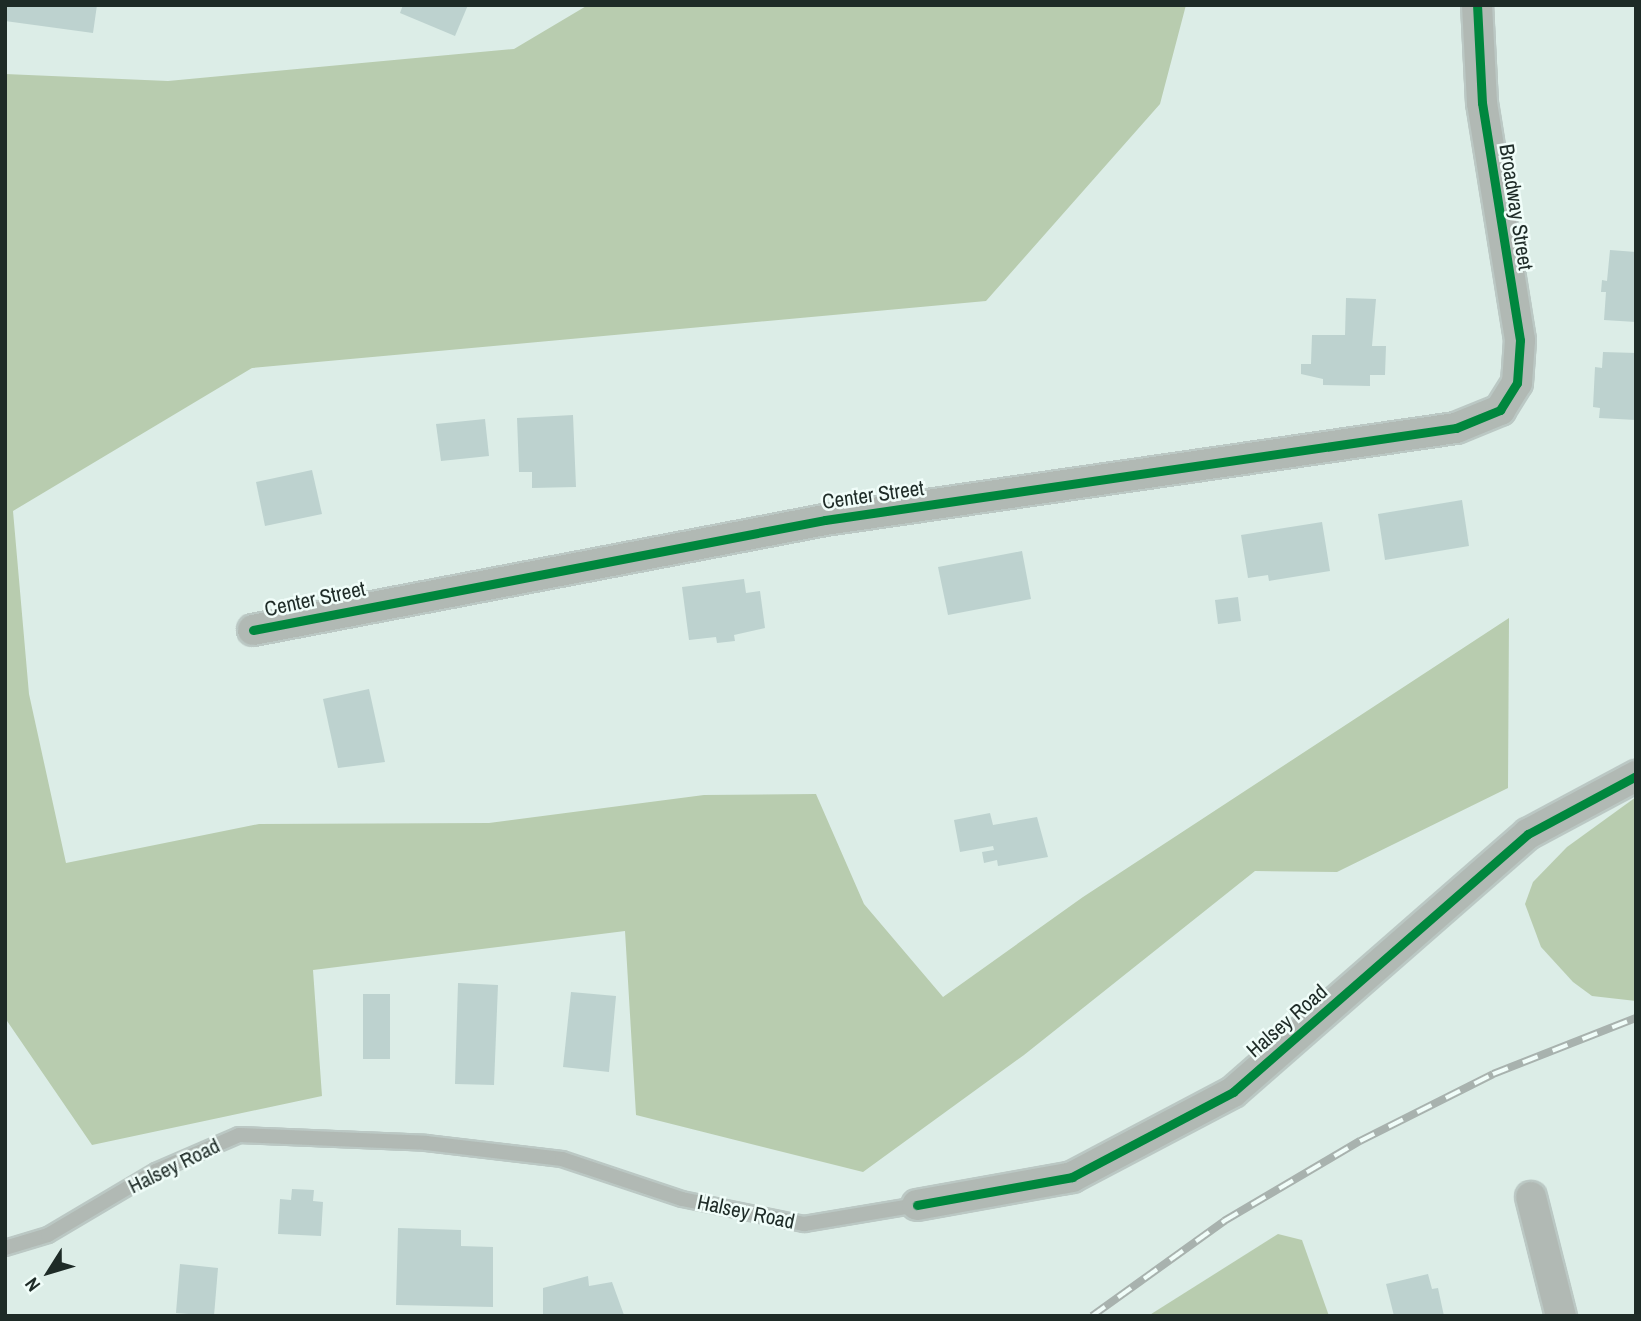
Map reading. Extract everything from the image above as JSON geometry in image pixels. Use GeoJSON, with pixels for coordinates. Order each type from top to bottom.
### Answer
{"type":"FeatureCollection","features":[{"type":"Feature","properties":{"kind":"street","name":"Broadway Street"},"geometry":{"type":"LineString","coordinates":[[1477,5],[1482,103],[1520,340],[1517,383],[1500,410]]}},
{"type":"Feature","properties":{"kind":"street","name":"Center Street"},"geometry":{"type":"LineString","coordinates":[[253,629],[825,520],[1456,428],[1500,410]]}},
{"type":"Feature","properties":{"kind":"street","name":"Halsey Road"},"geometry":{"type":"LineString","coordinates":[[917,1205],[1072,1177],[1233,1091],[1461,888],[1528,834],[1636,776]]}},
{"type":"Feature","properties":{"kind":"street"},"geometry":{"type":"LineString","coordinates":[[1531,1197],[1561,1316]]}},
{"type":"Feature","properties":{"kind":"lane","name":"Halsey Road"},"geometry":{"type":"LineString","coordinates":[[5,1248],[48,1236],[156,1171],[239,1135],[426,1143],[562,1159],[682,1199],[804,1224],[917,1205]]}},
{"type":"Feature","properties":{"kind":"green space"},"geometry":{"type":"Polygon","coordinates":[[[588,5],[1186,5],[1160,104],[986,301],[252,368],[13,511],[29,694],[66,863],[259,824],[489,823],[704,795],[816,794],[864,904],[943,997],[1083,897],[1509,618],[1508,788],[1337,872],[1255,871],[1024,1055],[863,1172],[636,1115],[625,931],[313,970],[322,1096],[92,1145],[5,1018],[5,74],[168,81],[514,49],[588,5]]]}},
{"type":"Feature","properties":{"kind":"green space"},"geometry":{"type":"Polygon","coordinates":[[[1636,797],[1636,1001],[1592,996],[1573,982],[1541,947],[1525,904],[1533,882],[1567,847],[1636,797]]]}},
{"type":"Feature","properties":{"kind":"green space"},"geometry":{"type":"Polygon","coordinates":[[[1278,1234],[1302,1240],[1329,1316],[1148,1316],[1278,1234]]]}},
{"type":"Feature","properties":{"kind":"building"},"geometry":{"type":"Polygon","coordinates":[[[5,5],[97,5],[93,33],[5,21],[5,5]]]}},
{"type":"Feature","properties":{"kind":"building"},"geometry":{"type":"Polygon","coordinates":[[[403,5],[468,5],[455,36],[400,13],[403,5]]]}},
{"type":"Feature","properties":{"kind":"building"},"geometry":{"type":"Polygon","coordinates":[[[1610,250],[1636,252],[1636,322],[1604,320],[1606,292],[1601,292],[1602,280],[1607,281],[1610,250]]]}},
{"type":"Feature","properties":{"kind":"building"},"geometry":{"type":"Polygon","coordinates":[[[1346,298],[1376,299],[1372,346],[1386,346],[1385,375],[1370,375],[1370,386],[1323,385],[1323,379],[1301,374],[1301,364],[1311,364],[1312,335],[1345,335],[1346,298]]]}},
{"type":"Feature","properties":{"kind":"building"},"geometry":{"type":"Polygon","coordinates":[[[1603,352],[1636,353],[1636,420],[1599,418],[1600,408],[1593,407],[1595,367],[1602,368],[1603,352]]]}},
{"type":"Feature","properties":{"kind":"building"},"geometry":{"type":"Polygon","coordinates":[[[573,415],[576,487],[532,488],[532,472],[519,472],[517,418],[573,415]]]}},
{"type":"Feature","properties":{"kind":"building"},"geometry":{"type":"Polygon","coordinates":[[[485,419],[489,456],[441,461],[436,424],[485,419]]]}},
{"type":"Feature","properties":{"kind":"building"},"geometry":{"type":"Polygon","coordinates":[[[312,470],[322,514],[265,526],[256,482],[312,470]]]}},
{"type":"Feature","properties":{"kind":"building"},"geometry":{"type":"Polygon","coordinates":[[[1462,500],[1469,546],[1385,560],[1378,514],[1462,500]]]}},
{"type":"Feature","properties":{"kind":"building"},"geometry":{"type":"Polygon","coordinates":[[[1322,522],[1330,571],[1269,581],[1268,575],[1248,578],[1241,535],[1322,522]]]}},
{"type":"Feature","properties":{"kind":"building"},"geometry":{"type":"Polygon","coordinates":[[[1022,551],[1031,599],[948,615],[938,567],[1022,551]]]}},
{"type":"Feature","properties":{"kind":"building"},"geometry":{"type":"Polygon","coordinates":[[[744,579],[746,593],[760,591],[765,628],[734,635],[735,641],[717,643],[716,637],[689,640],[682,587],[744,579]]]}},
{"type":"Feature","properties":{"kind":"building"},"geometry":{"type":"Polygon","coordinates":[[[1238,597],[1241,621],[1218,624],[1215,600],[1238,597]]]}},
{"type":"Feature","properties":{"kind":"building"},"geometry":{"type":"Polygon","coordinates":[[[369,689],[385,762],[338,768],[323,699],[369,689]]]}},
{"type":"Feature","properties":{"kind":"building"},"geometry":{"type":"Polygon","coordinates":[[[990,813],[993,825],[1037,817],[1048,857],[998,866],[997,860],[984,863],[982,852],[994,850],[993,846],[960,852],[954,820],[990,813]]]}},
{"type":"Feature","properties":{"kind":"building"},"geometry":{"type":"Polygon","coordinates":[[[458,983],[498,985],[494,1085],[455,1084],[458,983]]]}},
{"type":"Feature","properties":{"kind":"building"},"geometry":{"type":"Polygon","coordinates":[[[571,992],[616,996],[609,1072],[563,1067],[571,992]]]}},
{"type":"Feature","properties":{"kind":"building"},"geometry":{"type":"Polygon","coordinates":[[[363,994],[390,994],[390,1059],[363,1059],[363,994]]]}},
{"type":"Feature","properties":{"kind":"building"},"geometry":{"type":"Polygon","coordinates":[[[292,1189],[314,1190],[313,1201],[323,1202],[321,1236],[278,1234],[280,1199],[291,1200],[292,1189]]]}},
{"type":"Feature","properties":{"kind":"building"},"geometry":{"type":"Polygon","coordinates":[[[398,1228],[461,1230],[461,1246],[493,1247],[493,1307],[396,1305],[398,1228]]]}},
{"type":"Feature","properties":{"kind":"building"},"geometry":{"type":"Polygon","coordinates":[[[180,1264],[218,1268],[214,1316],[176,1313],[180,1264]]]}},
{"type":"Feature","properties":{"kind":"building"},"geometry":{"type":"Polygon","coordinates":[[[1428,1274],[1432,1289],[1438,1288],[1444,1316],[1394,1316],[1386,1284],[1428,1274]]]}},
{"type":"Feature","properties":{"kind":"building"},"geometry":{"type":"Polygon","coordinates":[[[588,1276],[589,1286],[612,1282],[624,1315],[543,1316],[543,1288],[588,1276]]]}},
{"type":"Feature","properties":{"kind":"railway"},"geometry":{"type":"LineString","coordinates":[[1092,1316],[1224,1221],[1360,1141],[1493,1074],[1636,1018]]}},
{"type":"Feature","properties":{"kind":"cycle path"},"geometry":{"type":"LineString","coordinates":[[253,630],[825,520],[1456,428],[1500,410],[1517,383],[1520,340],[1482,103],[1477,5]]}},
{"type":"Feature","properties":{"kind":"cycle path"},"geometry":{"type":"LineString","coordinates":[[917,1205],[1072,1177],[1233,1092],[1528,834],[1636,776]]}}]}
